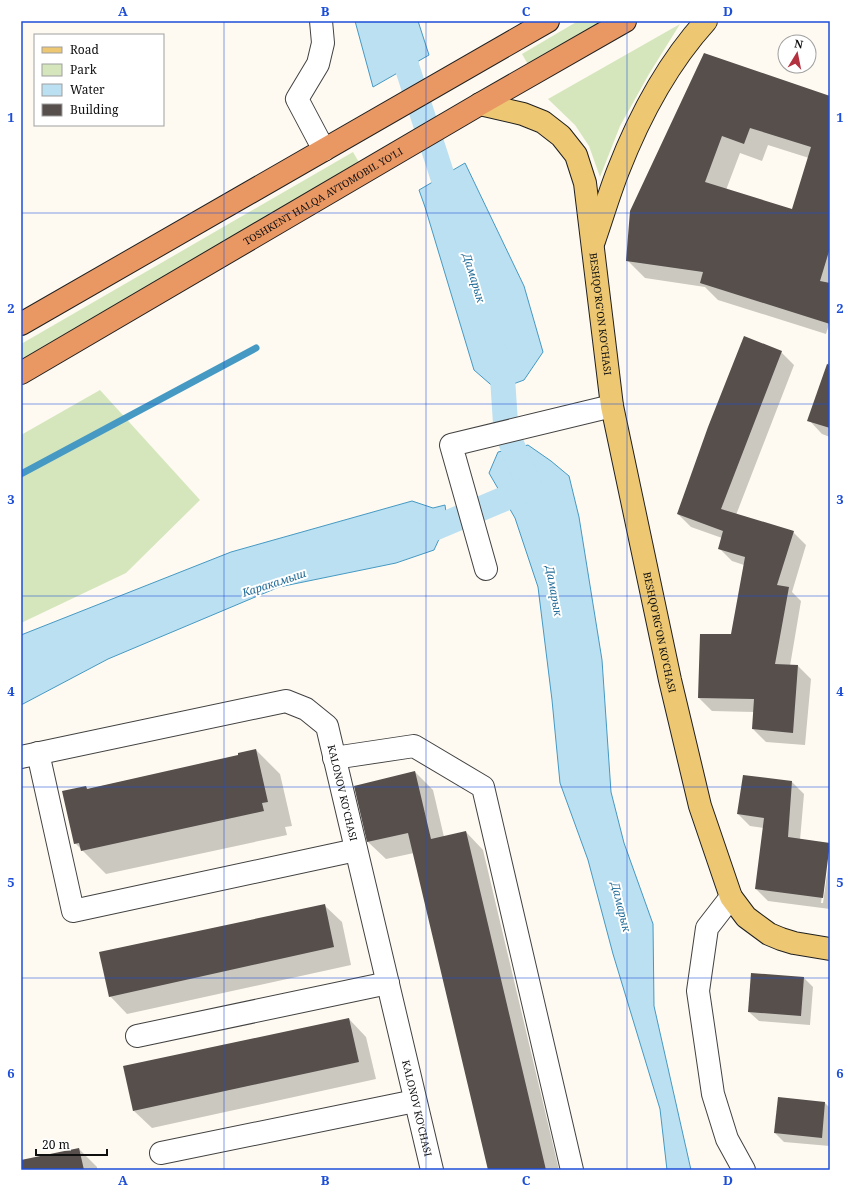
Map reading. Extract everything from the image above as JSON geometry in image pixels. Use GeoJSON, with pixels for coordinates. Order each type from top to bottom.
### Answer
{"type":"FeatureCollection","features":[{"type":"Feature","properties":{"kind":"highway"},"geometry":{"type":"LineString","coordinates":[[21,324],[548,21]]}},
{"type":"Feature","properties":{"kind":"highway","name":"TOSHKENT HALQA AVTOMOBIL YO'LI"},"geometry":{"type":"LineString","coordinates":[[21,373],[480,104],[625,21]]}},
{"type":"Feature","properties":{"kind":"main road","name":"BESHQO'RG'ON KO'CHASI"},"geometry":{"type":"LineString","coordinates":[[592,248],[617,172],[632,138],[667,70],[680,51],[706,21]]}},
{"type":"Feature","properties":{"kind":"main road","name":"BESHQO'RG'ON KO'CHASI"},"geometry":{"type":"LineString","coordinates":[[480,104],[523,114],[543,122],[561,136],[576,155],[585,183],[612,406],[672,687],[700,806],[731,897],[746,917],[769,934],[794,943],[830,949]]}},
{"type":"Feature","properties":{"kind":"street"},"geometry":{"type":"LineString","coordinates":[[322,21],[323,43],[318,64],[297,99],[324,150]]}},
{"type":"Feature","properties":{"kind":"street"},"geometry":{"type":"LineString","coordinates":[[486,569],[451,445],[612,406]]}},
{"type":"Feature","properties":{"kind":"street","name":"KALONOV KO'CHASI"},"geometry":{"type":"LineString","coordinates":[[30,755],[286,701],[306,709],[326,726],[432,1170]]}},
{"type":"Feature","properties":{"kind":"street"},"geometry":{"type":"LineString","coordinates":[[334,758],[414,746],[483,788],[572,1170]]}},
{"type":"Feature","properties":{"kind":"street"},"geometry":{"type":"LineString","coordinates":[[30,755],[74,911],[356,850]]}},
{"type":"Feature","properties":{"kind":"street"},"geometry":{"type":"LineString","coordinates":[[731,897],[707,928],[698,991],[713,1094],[727,1139],[744,1170]]}},
{"type":"Feature","properties":{"kind":"street"},"geometry":{"type":"LineString","coordinates":[[137,1036],[388,983]]}},
{"type":"Feature","properties":{"kind":"street"},"geometry":{"type":"LineString","coordinates":[[161,1154],[415,1100]]}},
{"type":"Feature","properties":{"kind":"green space"},"geometry":{"type":"Polygon","coordinates":[[[578,21],[606,21],[529,66],[522,54],[578,21]]]}},
{"type":"Feature","properties":{"kind":"green space"},"geometry":{"type":"Polygon","coordinates":[[[680,24],[649,74],[620,126],[600,177],[589,146],[575,125],[548,99],[680,24]]]}},
{"type":"Feature","properties":{"kind":"green space"},"geometry":{"type":"Polygon","coordinates":[[[353,152],[360,164],[21,361],[21,344],[353,152]]]}},
{"type":"Feature","properties":{"kind":"green space"},"geometry":{"type":"Polygon","coordinates":[[[100,390],[200,500],[126,573],[21,623],[21,435],[100,390]]]}},
{"type":"Feature","properties":{"kind":"water"},"geometry":{"type":"Polygon","coordinates":[[[355,21],[418,21],[429,55],[373,87],[355,21]]]}},
{"type":"Feature","properties":{"kind":"water"},"geometry":{"type":"Polygon","coordinates":[[[465,163],[524,286],[543,352],[524,380],[497,390],[474,370],[419,190],[465,163]]]}},
{"type":"Feature","properties":{"kind":"water"},"geometry":{"type":"Polygon","coordinates":[[[528,445],[569,476],[579,517],[602,660],[611,792],[624,843],[653,924],[654,1006],[691,1170],[667,1170],[660,1109],[613,954],[588,860],[560,783],[552,700],[538,587],[515,518],[489,473],[498,452],[528,445]]]}},
{"type":"Feature","properties":{"kind":"water"},"geometry":{"type":"Polygon","coordinates":[[[412,501],[433,508],[445,505],[449,534],[440,537],[434,550],[396,563],[279,587],[108,659],[21,705],[21,635],[231,552],[412,501]]]}},
{"type":"Feature","properties":{"kind":"building"},"geometry":{"type":"Polygon","coordinates":[[[704,53],[830,96],[830,248],[820,281],[830,283],[830,324],[700,283],[703,272],[626,261],[630,211],[704,53]],[[750,128],[744,144],[722,136],[705,182],[792,209],[811,147],[750,128]]]}},
{"type":"Feature","properties":{"kind":"building"},"geometry":{"type":"Polygon","coordinates":[[[744,336],[782,351],[721,509],[794,531],[777,585],[789,587],[775,664],[798,665],[793,733],[752,729],[754,699],[698,698],[700,634],[731,634],[745,557],[718,549],[723,531],[677,514],[708,427],[744,336]]]}},
{"type":"Feature","properties":{"kind":"building"},"geometry":{"type":"Polygon","coordinates":[[[827,364],[830,365],[830,428],[807,421],[827,364]]]}},
{"type":"Feature","properties":{"kind":"building"},"geometry":{"type":"Polygon","coordinates":[[[256,749],[268,802],[262,803],[264,811],[81,851],[79,843],[74,844],[62,791],[86,786],[87,789],[238,755],[238,753],[256,749]]]}},
{"type":"Feature","properties":{"kind":"building"},"geometry":{"type":"Polygon","coordinates":[[[415,771],[431,839],[466,831],[546,1170],[488,1170],[408,833],[367,842],[354,786],[415,771]]]}},
{"type":"Feature","properties":{"kind":"building"},"geometry":{"type":"Polygon","coordinates":[[[743,775],[792,781],[788,837],[830,843],[823,898],[755,889],[764,818],[737,814],[743,775]]]}},
{"type":"Feature","properties":{"kind":"building"},"geometry":{"type":"Polygon","coordinates":[[[325,904],[334,947],[109,997],[99,952],[325,904]]]}},
{"type":"Feature","properties":{"kind":"building"},"geometry":{"type":"Polygon","coordinates":[[[751,973],[804,977],[801,1016],[748,1012],[751,973]]]}},
{"type":"Feature","properties":{"kind":"building"},"geometry":{"type":"Polygon","coordinates":[[[349,1018],[359,1062],[133,1111],[123,1066],[349,1018]]]}},
{"type":"Feature","properties":{"kind":"building"},"geometry":{"type":"Polygon","coordinates":[[[778,1097],[825,1102],[822,1138],[774,1133],[778,1097]]]}},
{"type":"Feature","properties":{"kind":"building"},"geometry":{"type":"Polygon","coordinates":[[[79,1148],[84,1170],[21,1170],[21,1160],[79,1148]]]}},
{"type":"Feature","properties":{"kind":"waterway","name":"Дамарык"},"geometry":{"type":"LineString","coordinates":[[396,21],[407,67],[453,209]]}},
{"type":"Feature","properties":{"kind":"waterway"},"geometry":{"type":"LineString","coordinates":[[21,474],[256,348]]}},
{"type":"Feature","properties":{"kind":"waterway","name":"Дамарык"},"geometry":{"type":"LineString","coordinates":[[497,355],[502,370],[506,431],[527,480]]}},
{"type":"Feature","properties":{"kind":"waterway","name":"Каракамыш"},"geometry":{"type":"LineString","coordinates":[[416,536],[530,488]]}}]}
